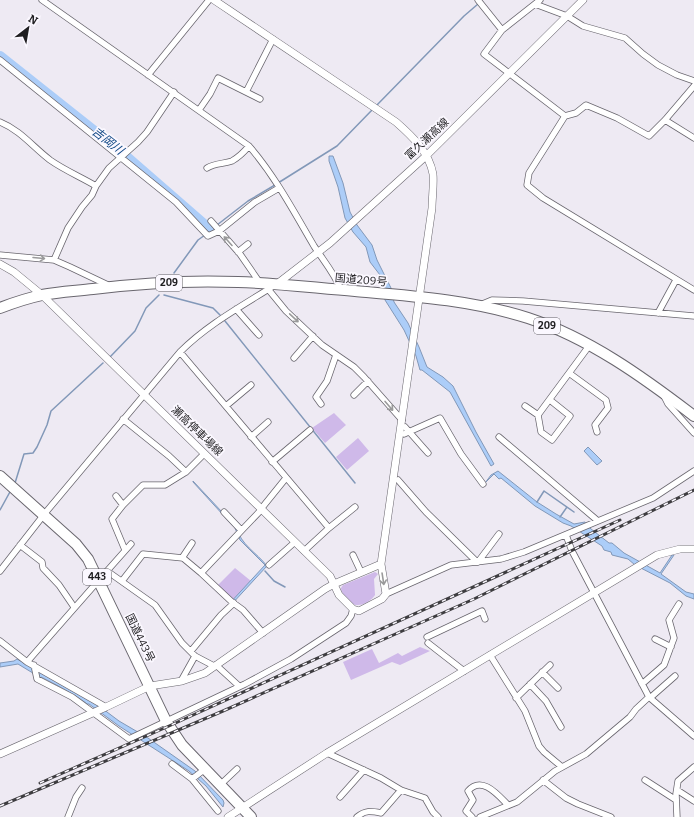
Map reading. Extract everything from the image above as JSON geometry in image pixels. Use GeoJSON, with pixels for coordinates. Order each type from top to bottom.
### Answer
{"type":"FeatureCollection","features":[{"type":"Feature","properties":{"kind":"highway","name":"国道209号"},"geometry":{"type":"LineString","coordinates":[[0,308],[42,295],[111,287],[179,282],[264,286],[277,284],[448,300],[480,305],[528,318],[554,328],[638,374],[694,416]]}},
{"type":"Feature","properties":{"kind":"highway","name":"国道443号"},"geometry":{"type":"LineString","coordinates":[[0,476],[76,544],[88,559],[166,721],[182,745],[251,817]]}},
{"type":"Feature","properties":{"kind":"street"},"geometry":{"type":"LineString","coordinates":[[42,0],[249,146],[260,159],[279,188],[341,290]]}},
{"type":"Feature","properties":{"kind":"street"},"geometry":{"type":"LineString","coordinates":[[148,75],[209,0]]}},
{"type":"Feature","properties":{"kind":"street"},"geometry":{"type":"LineString","coordinates":[[214,0],[396,122],[416,140],[426,156],[433,174],[432,208],[418,297],[381,564],[386,594]]}},
{"type":"Feature","properties":{"kind":"street"},"geometry":{"type":"LineString","coordinates":[[478,0],[502,30]]}},
{"type":"Feature","properties":{"kind":"street"},"geometry":{"type":"LineString","coordinates":[[540,0],[502,30],[484,54],[565,116]]}},
{"type":"Feature","properties":{"kind":"street","name":"富久瀬高線"},"geometry":{"type":"LineString","coordinates":[[277,284],[318,252],[426,156],[583,0]]}},
{"type":"Feature","properties":{"kind":"street"},"geometry":{"type":"LineString","coordinates":[[535,4],[567,16],[583,26],[625,38],[643,54],[658,64],[677,75],[694,81]]}},
{"type":"Feature","properties":{"kind":"street"},"geometry":{"type":"LineString","coordinates":[[246,92],[273,39]]}},
{"type":"Feature","properties":{"kind":"street"},"geometry":{"type":"LineString","coordinates":[[0,60],[176,202],[208,236],[219,231],[254,202],[279,188]]}},
{"type":"Feature","properties":{"kind":"street"},"geometry":{"type":"LineString","coordinates":[[199,110],[210,94],[218,78],[260,100]]}},
{"type":"Feature","properties":{"kind":"street"},"geometry":{"type":"LineString","coordinates":[[694,86],[649,136],[617,118],[586,105],[576,113],[565,116],[529,173],[527,185],[543,198],[694,290]]}},
{"type":"Feature","properties":{"kind":"street"},"geometry":{"type":"LineString","coordinates":[[54,260],[68,228],[92,195],[96,186],[109,168],[147,132],[174,92]]}},
{"type":"Feature","properties":{"kind":"street"},"geometry":{"type":"LineString","coordinates":[[665,120],[694,138]]}},
{"type":"Feature","properties":{"kind":"street"},"geometry":{"type":"LineString","coordinates":[[0,122],[8,125],[18,132],[51,160],[96,186]]}},
{"type":"Feature","properties":{"kind":"street"},"geometry":{"type":"LineString","coordinates":[[207,168],[212,165],[231,161],[241,155],[249,146]]}},
{"type":"Feature","properties":{"kind":"street"},"geometry":{"type":"LineString","coordinates":[[212,221],[286,311],[336,355],[354,367],[402,420]]}},
{"type":"Feature","properties":{"kind":"street"},"geometry":{"type":"LineString","coordinates":[[238,252],[248,244]]}},
{"type":"Feature","properties":{"kind":"street"},"geometry":{"type":"LineString","coordinates":[[0,255],[54,260],[70,266],[111,287]]}},
{"type":"Feature","properties":{"kind":"street","name":"瀬高停車場線"},"geometry":{"type":"LineString","coordinates":[[0,264],[14,272],[42,295],[330,576],[339,595],[353,609]]}},
{"type":"Feature","properties":{"kind":"street"},"geometry":{"type":"LineString","coordinates":[[658,313],[676,280]]}},
{"type":"Feature","properties":{"kind":"street"},"geometry":{"type":"LineString","coordinates":[[0,571],[44,515],[180,352],[194,338],[236,309],[264,286]]}},
{"type":"Feature","properties":{"kind":"street"},"geometry":{"type":"LineString","coordinates":[[480,305],[492,300],[523,301],[694,316]]}},
{"type":"Feature","properties":{"kind":"street"},"geometry":{"type":"LineString","coordinates":[[236,309],[258,335]]}},
{"type":"Feature","properties":{"kind":"street"},"geometry":{"type":"LineString","coordinates":[[294,358],[313,336]]}},
{"type":"Feature","properties":{"kind":"street"},"geometry":{"type":"LineString","coordinates":[[538,416],[589,346]]}},
{"type":"Feature","properties":{"kind":"street"},"geometry":{"type":"LineString","coordinates":[[180,352],[328,528]]}},
{"type":"Feature","properties":{"kind":"street"},"geometry":{"type":"LineString","coordinates":[[321,404],[316,397],[327,381],[336,355]]}},
{"type":"Feature","properties":{"kind":"street"},"geometry":{"type":"LineString","coordinates":[[570,373],[606,400],[608,408],[596,425],[597,432]]}},
{"type":"Feature","properties":{"kind":"street"},"geometry":{"type":"LineString","coordinates":[[354,395],[368,381]]}},
{"type":"Feature","properties":{"kind":"street"},"geometry":{"type":"LineString","coordinates":[[226,406],[251,385]]}},
{"type":"Feature","properties":{"kind":"street"},"geometry":{"type":"LineString","coordinates":[[661,391],[668,404],[694,433]]}},
{"type":"Feature","properties":{"kind":"street"},"geometry":{"type":"LineString","coordinates":[[525,406],[538,416],[541,432],[552,440],[570,416],[550,400]]}},
{"type":"Feature","properties":{"kind":"street"},"geometry":{"type":"LineString","coordinates":[[428,453],[406,431],[440,418],[462,454],[483,484]]}},
{"type":"Feature","properties":{"kind":"street"},"geometry":{"type":"LineString","coordinates":[[124,419],[186,472]]}},
{"type":"Feature","properties":{"kind":"street"},"geometry":{"type":"LineString","coordinates":[[251,437],[268,422]]}},
{"type":"Feature","properties":{"kind":"street"},"geometry":{"type":"LineString","coordinates":[[272,462],[310,430]]}},
{"type":"Feature","properties":{"kind":"street"},"geometry":{"type":"LineString","coordinates":[[499,437],[598,521]]}},
{"type":"Feature","properties":{"kind":"street"},"geometry":{"type":"LineString","coordinates":[[125,550],[112,519],[123,505],[143,485],[165,485],[186,472],[204,454]]}},
{"type":"Feature","properties":{"kind":"street"},"geometry":{"type":"LineString","coordinates":[[34,666],[37,679],[72,697],[129,739],[291,659],[346,623],[351,616],[353,609],[359,610],[382,600],[386,594],[451,565],[500,559],[524,552],[653,498],[694,471]]}},
{"type":"Feature","properties":{"kind":"street"},"geometry":{"type":"LineString","coordinates":[[201,572],[261,509],[286,478]]}},
{"type":"Feature","properties":{"kind":"street"},"geometry":{"type":"LineString","coordinates":[[398,480],[426,512],[477,562]]}},
{"type":"Feature","properties":{"kind":"street"},"geometry":{"type":"LineString","coordinates":[[116,496],[123,505]]}},
{"type":"Feature","properties":{"kind":"street"},"geometry":{"type":"LineString","coordinates":[[304,551],[328,528],[356,508]]}},
{"type":"Feature","properties":{"kind":"street"},"geometry":{"type":"LineString","coordinates":[[224,512],[242,530]]}},
{"type":"Feature","properties":{"kind":"street"},"geometry":{"type":"LineString","coordinates":[[477,562],[499,534]]}},
{"type":"Feature","properties":{"kind":"street"},"geometry":{"type":"LineString","coordinates":[[566,535],[572,551],[650,698],[694,736]]}},
{"type":"Feature","properties":{"kind":"street"},"geometry":{"type":"LineString","coordinates":[[269,565],[295,542]]}},
{"type":"Feature","properties":{"kind":"street"},"geometry":{"type":"LineString","coordinates":[[182,558],[192,543]]}},
{"type":"Feature","properties":{"kind":"street"},"geometry":{"type":"LineString","coordinates":[[28,662],[98,579],[131,544]]}},
{"type":"Feature","properties":{"kind":"street"},"geometry":{"type":"LineString","coordinates":[[20,545],[42,562],[44,568],[59,585],[74,607]]}},
{"type":"Feature","properties":{"kind":"street"},"geometry":{"type":"LineString","coordinates":[[228,817],[327,753],[657,555],[680,549],[694,549]]}},
{"type":"Feature","properties":{"kind":"street"},"geometry":{"type":"LineString","coordinates":[[122,581],[143,554],[182,558],[201,572],[234,604],[244,610],[263,633]]}},
{"type":"Feature","properties":{"kind":"street"},"geometry":{"type":"LineString","coordinates":[[353,555],[360,572]]}},
{"type":"Feature","properties":{"kind":"street"},"geometry":{"type":"LineString","coordinates":[[0,754],[150,686],[181,681],[205,673],[334,584],[381,564]]}},
{"type":"Feature","properties":{"kind":"street"},"geometry":{"type":"LineString","coordinates":[[106,571],[156,605],[182,643],[193,654],[215,666],[239,686]]}},
{"type":"Feature","properties":{"kind":"street"},"geometry":{"type":"LineString","coordinates":[[181,681],[193,654],[221,615],[234,604]]}},
{"type":"Feature","properties":{"kind":"street"},"geometry":{"type":"LineString","coordinates":[[642,684],[664,665],[674,638],[669,620],[679,604]]}},
{"type":"Feature","properties":{"kind":"street"},"geometry":{"type":"LineString","coordinates":[[464,670],[428,640],[482,611],[485,619]]}},
{"type":"Feature","properties":{"kind":"street"},"geometry":{"type":"LineString","coordinates":[[655,639],[671,646]]}},
{"type":"Feature","properties":{"kind":"street"},"geometry":{"type":"LineString","coordinates":[[0,642],[34,666],[106,707]]}},
{"type":"Feature","properties":{"kind":"street"},"geometry":{"type":"LineString","coordinates":[[490,655],[524,711],[539,746],[562,767]]}},
{"type":"Feature","properties":{"kind":"street"},"geometry":{"type":"LineString","coordinates":[[516,698],[550,665]]}},
{"type":"Feature","properties":{"kind":"street"},"geometry":{"type":"LineString","coordinates":[[542,672],[558,688]]}},
{"type":"Feature","properties":{"kind":"street"},"geometry":{"type":"LineString","coordinates":[[480,817],[517,802],[555,771],[586,754],[675,676]]}},
{"type":"Feature","properties":{"kind":"street"},"geometry":{"type":"LineString","coordinates":[[530,684],[546,701],[561,727]]}},
{"type":"Feature","properties":{"kind":"street"},"geometry":{"type":"LineString","coordinates":[[327,753],[381,778],[401,790],[425,798],[436,817]]}},
{"type":"Feature","properties":{"kind":"street"},"geometry":{"type":"LineString","coordinates":[[172,764],[192,779],[218,811]]}},
{"type":"Feature","properties":{"kind":"street"},"geometry":{"type":"LineString","coordinates":[[677,817],[676,800],[678,781],[694,768]]}},
{"type":"Feature","properties":{"kind":"street"},"geometry":{"type":"LineString","coordinates":[[192,779],[205,769]]}},
{"type":"Feature","properties":{"kind":"street"},"geometry":{"type":"LineString","coordinates":[[220,785],[237,769]]}},
{"type":"Feature","properties":{"kind":"street"},"geometry":{"type":"LineString","coordinates":[[340,797],[364,770]]}},
{"type":"Feature","properties":{"kind":"street"},"geometry":{"type":"LineString","coordinates":[[543,780],[566,798],[608,816]]}},
{"type":"Feature","properties":{"kind":"street"},"geometry":{"type":"LineString","coordinates":[[645,780],[676,800]]}},
{"type":"Feature","properties":{"kind":"street"},"geometry":{"type":"LineString","coordinates":[[472,817],[466,811],[473,800],[468,791],[480,784],[492,789],[508,805]]}},
{"type":"Feature","properties":{"kind":"street"},"geometry":{"type":"LineString","coordinates":[[68,817],[76,797],[82,788]]}},
{"type":"Feature","properties":{"kind":"street"},"geometry":{"type":"LineString","coordinates":[[357,817],[368,811],[381,813],[401,790]]}},
{"type":"Feature","properties":{"kind":"street"},"geometry":{"type":"LineString","coordinates":[[677,790],[694,801]]}},
{"type":"Feature","properties":{"kind":"shaded area"},"geometry":{"type":"Polygon","coordinates":[[[334,413],[346,425],[325,443],[312,428],[334,413]]]}},
{"type":"Feature","properties":{"kind":"shaded area"},"geometry":{"type":"Polygon","coordinates":[[[358,438],[369,451],[347,470],[336,457],[358,438]]]}},
{"type":"Feature","properties":{"kind":"shaded area"},"geometry":{"type":"Polygon","coordinates":[[[235,568],[251,581],[233,600],[218,585],[235,568]]]}},
{"type":"Feature","properties":{"kind":"shaded area"},"geometry":{"type":"Polygon","coordinates":[[[375,572],[378,574],[374,579],[375,595],[372,599],[360,605],[352,604],[341,590],[343,585],[375,572]]]}},
{"type":"Feature","properties":{"kind":"shaded area"},"geometry":{"type":"Polygon","coordinates":[[[420,647],[430,651],[400,665],[392,662],[351,680],[343,662],[372,649],[379,663],[398,653],[402,656],[420,647]]]}},
{"type":"Feature","properties":{"kind":"water"},"geometry":{"type":"Polygon","coordinates":[[[329,156],[333,156],[343,183],[350,212],[357,225],[372,245],[377,260],[391,288],[394,302],[408,323],[427,367],[443,377],[453,386],[494,464],[491,466],[450,392],[420,370],[416,356],[404,330],[385,300],[380,275],[370,262],[366,247],[353,232],[345,218],[338,187],[329,161],[329,156]]]}},
{"type":"Feature","properties":{"kind":"water"},"geometry":{"type":"Polygon","coordinates":[[[588,447],[602,461],[597,465],[584,451],[588,447]]]}},
{"type":"Feature","properties":{"kind":"water"},"geometry":{"type":"Polygon","coordinates":[[[498,471],[537,502],[556,514],[574,524],[585,522],[586,525],[609,543],[612,543],[624,553],[660,573],[672,555],[674,555],[661,574],[686,592],[694,594],[694,599],[686,596],[670,583],[635,565],[628,559],[612,555],[611,552],[604,550],[602,546],[571,526],[563,523],[535,506],[494,474],[485,483],[491,475],[498,471]]]}},
{"type":"Feature","properties":{"kind":"water"},"geometry":{"type":"Polygon","coordinates":[[[193,481],[237,528],[245,544],[267,566],[206,632],[205,630],[265,565],[240,540],[235,528],[193,481]]]}},
{"type":"Feature","properties":{"kind":"water"},"geometry":{"type":"Polygon","coordinates":[[[17,659],[95,703],[119,721],[148,738],[195,771],[223,800],[223,807],[206,786],[189,771],[119,726],[70,692],[41,678],[18,664],[0,667],[0,663],[14,661],[17,659]]]}},
{"type":"Feature","properties":{"kind":"waterway"},"geometry":{"type":"LineString","coordinates":[[376,106],[464,16],[478,4]]}},
{"type":"Feature","properties":{"kind":"waterway","name":"吉岡川"},"geometry":{"type":"LineString","coordinates":[[0,56],[126,156],[211,230]]}},
{"type":"Feature","properties":{"kind":"waterway"},"geometry":{"type":"LineString","coordinates":[[278,183],[337,146],[372,110]]}},
{"type":"Feature","properties":{"kind":"waterway"},"geometry":{"type":"LineString","coordinates":[[217,225],[248,201],[275,185]]}},
{"type":"Feature","properties":{"kind":"waterway","name":"吉岡川"},"geometry":{"type":"LineString","coordinates":[[208,233],[214,228]]}},
{"type":"Feature","properties":{"kind":"waterway"},"geometry":{"type":"LineString","coordinates":[[174,273],[198,240],[205,235]]}},
{"type":"Feature","properties":{"kind":"waterway"},"geometry":{"type":"LineString","coordinates":[[110,357],[135,331],[146,308],[159,295]]}},
{"type":"Feature","properties":{"kind":"waterway"},"geometry":{"type":"LineString","coordinates":[[164,295],[213,308],[220,315]]}},
{"type":"Feature","properties":{"kind":"waterway"},"geometry":{"type":"LineString","coordinates":[[225,321],[355,483]]}},
{"type":"Feature","properties":{"kind":"waterway"},"geometry":{"type":"LineString","coordinates":[[15,483],[24,454],[33,453],[37,447],[47,425],[51,411],[103,363]]}},
{"type":"Feature","properties":{"kind":"waterway"},"geometry":{"type":"LineString","coordinates":[[0,510],[11,490]]}},
{"type":"Feature","properties":{"kind":"waterway"},"geometry":{"type":"LineString","coordinates":[[537,502],[544,491],[574,512]]}},
{"type":"Feature","properties":{"kind":"waterway"},"geometry":{"type":"LineString","coordinates":[[560,517],[567,507]]}},
{"type":"Feature","properties":{"kind":"waterway"},"geometry":{"type":"LineString","coordinates":[[265,571],[274,581],[285,587]]}},
{"type":"Feature","properties":{"kind":"railway"},"geometry":{"type":"LineString","coordinates":[[0,806],[223,711],[474,599],[694,490]]}},
{"type":"Feature","properties":{"kind":"railway"},"geometry":{"type":"LineString","coordinates":[[40,783],[169,726],[620,520]]}}]}
